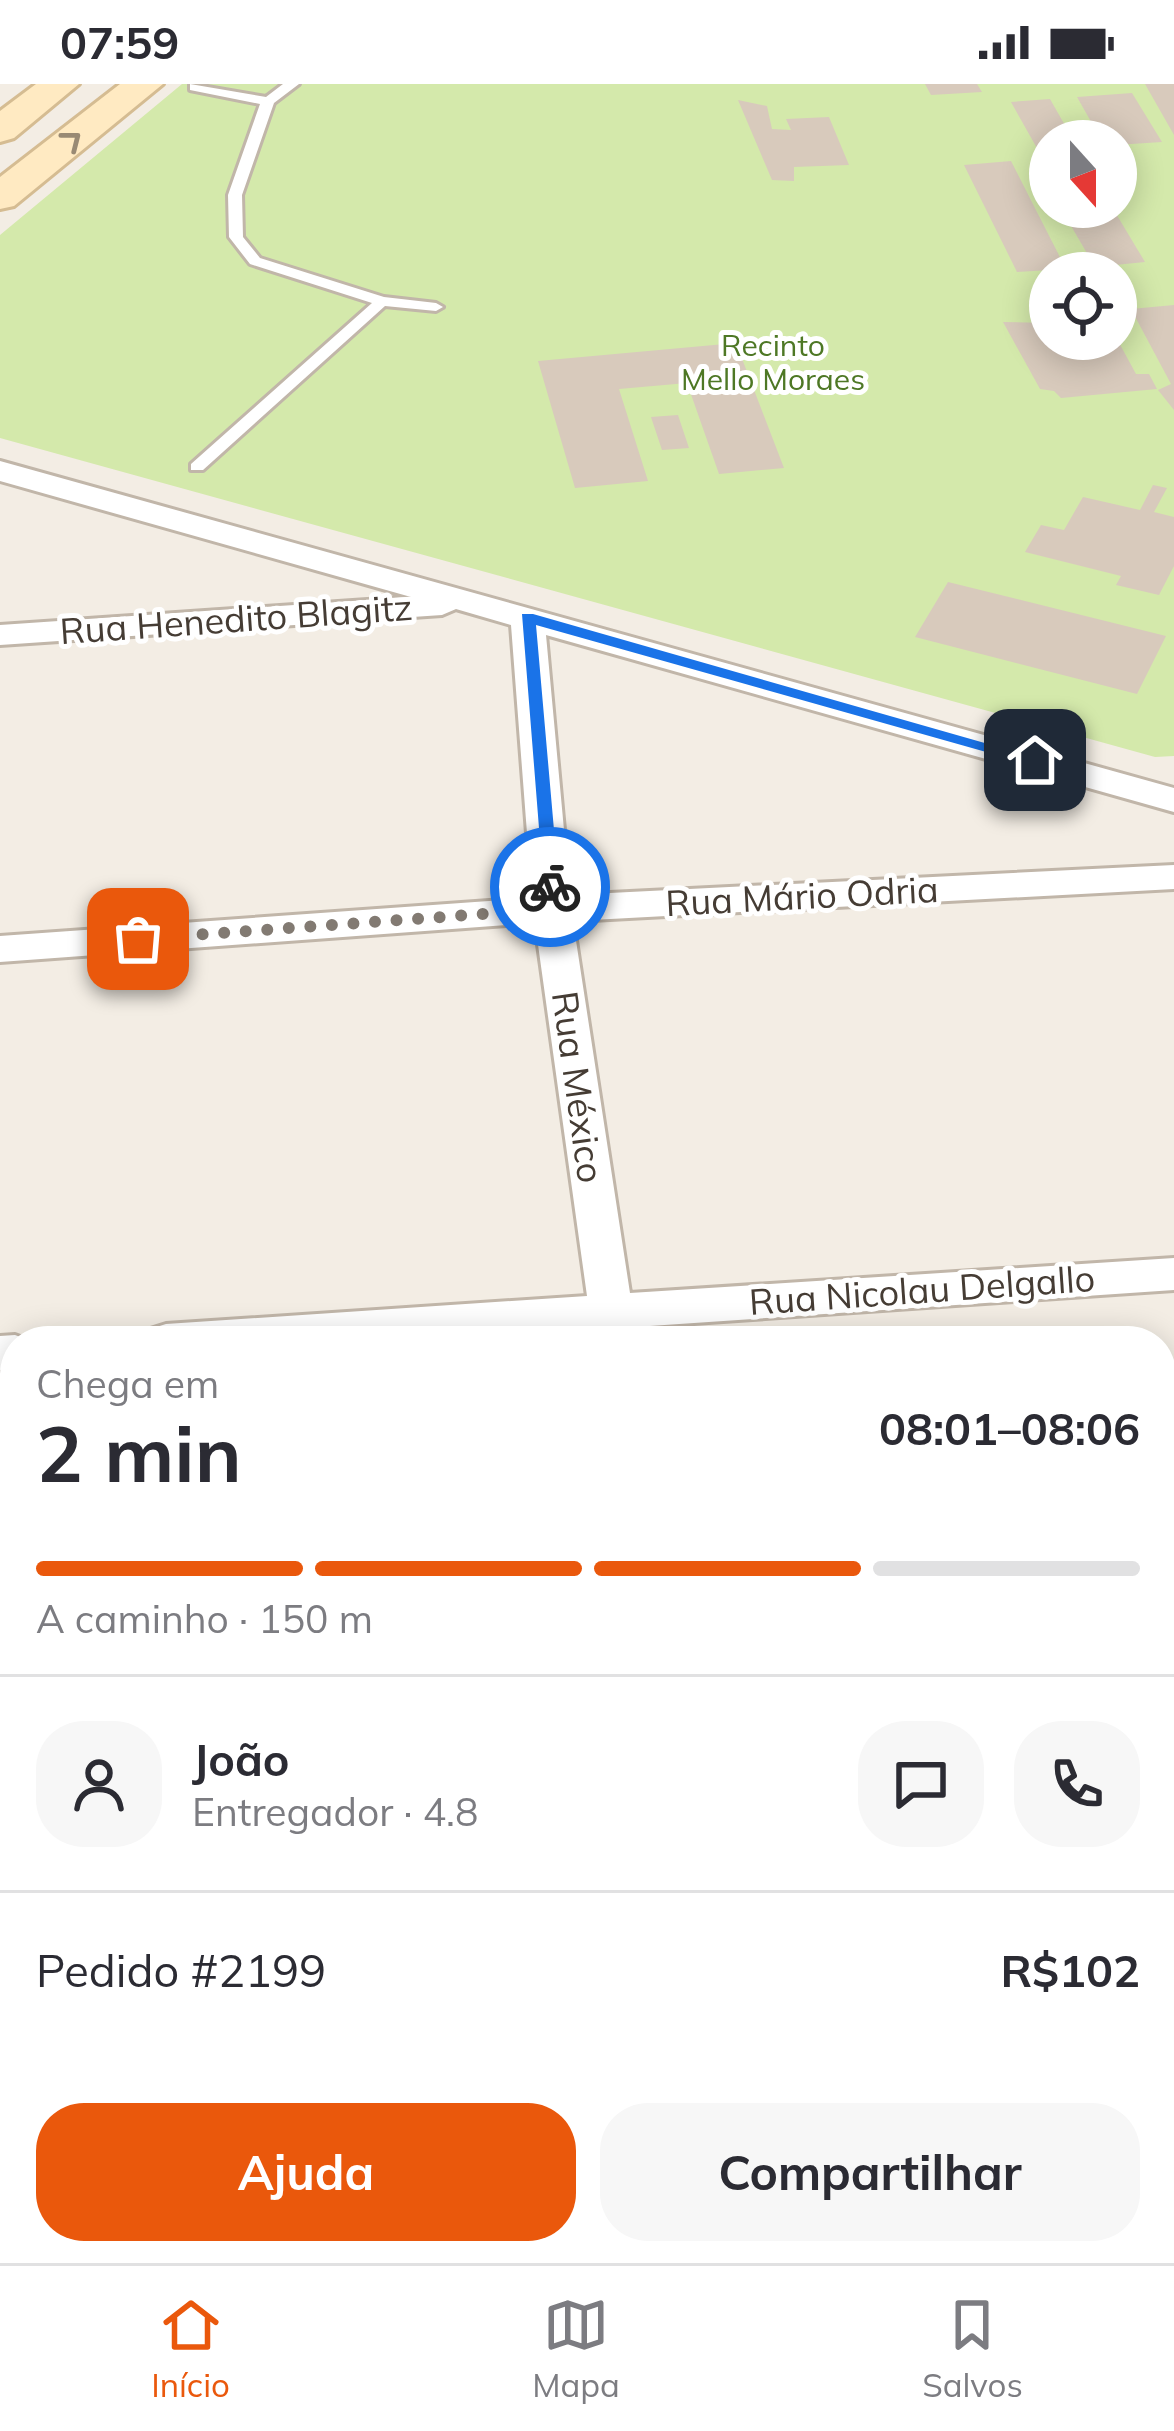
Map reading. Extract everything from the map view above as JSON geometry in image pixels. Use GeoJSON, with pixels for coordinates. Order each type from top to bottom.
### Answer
{"type":"FeatureCollection","features":[{"type":"Feature","properties":{"kind":"main road"},"geometry":{"type":"LineString","coordinates":[[0,130],[60,84]]}},
{"type":"Feature","properties":{"kind":"main road"},"geometry":{"type":"LineString","coordinates":[[0,197],[144,84]]}},
{"type":"Feature","properties":{"kind":"street"},"geometry":{"type":"LineString","coordinates":[[0,471],[1174,800]]}},
{"type":"Feature","properties":{"kind":"street","name":"Rua Henedito Blagitz"},"geometry":{"type":"LineString","coordinates":[[0,635],[471,603]]}},
{"type":"Feature","properties":{"kind":"street","name":"Rua México"},"geometry":{"type":"LineString","coordinates":[[527,617],[552,909],[613,1325]]}},
{"type":"Feature","properties":{"kind":"street","name":"Rua Mário Odria"},"geometry":{"type":"LineString","coordinates":[[0,949],[552,909],[1174,878]]}},
{"type":"Feature","properties":{"kind":"street","name":"Rua Nicolau Delgallo"},"geometry":{"type":"LineString","coordinates":[[613,1325],[1174,1274]]}},
{"type":"Feature","properties":{"kind":"lane"},"geometry":{"type":"LineString","coordinates":[[292,84],[268,101],[236,195],[236,237],[255,261],[382,302],[436,307]]}},
{"type":"Feature","properties":{"kind":"lane"},"geometry":{"type":"LineString","coordinates":[[195,87],[268,101]]}},
{"type":"Feature","properties":{"kind":"lane"},"geometry":{"type":"LineString","coordinates":[[197,467],[382,302]]}},
{"type":"Feature","properties":{"kind":"green space","name":"Recinto Mello Moraes"},"geometry":{"type":"Polygon","coordinates":[[[182,84],[1174,84],[1174,756],[1155,757],[0,438],[0,235],[182,84]]]}},
{"type":"Feature","properties":{"kind":"building"},"geometry":{"type":"Polygon","coordinates":[[[925,84],[977,84],[982,92],[931,95],[925,84]]]}},
{"type":"Feature","properties":{"kind":"building"},"geometry":{"type":"Polygon","coordinates":[[[1145,84],[1174,84],[1174,135],[1145,84]]]}},
{"type":"Feature","properties":{"kind":"building"},"geometry":{"type":"Polygon","coordinates":[[[1132,93],[1162,142],[1137,144],[1137,120],[1090,120],[1077,97],[1132,93]]]}},
{"type":"Feature","properties":{"kind":"building"},"geometry":{"type":"Polygon","coordinates":[[[1050,99],[1062,120],[1029,120],[1029,134],[1011,102],[1050,99]]]}},
{"type":"Feature","properties":{"kind":"building"},"geometry":{"type":"Polygon","coordinates":[[[738,100],[767,106],[772,129],[791,130],[786,119],[829,117],[849,165],[794,167],[794,181],[772,180],[738,100]]]}},
{"type":"Feature","properties":{"kind":"building"},"geometry":{"type":"Polygon","coordinates":[[[1011,161],[1029,196],[1029,228],[1045,228],[1057,252],[1029,252],[1029,271],[1017,272],[964,165],[1011,161]]]}},
{"type":"Feature","properties":{"kind":"building"},"geometry":{"type":"Polygon","coordinates":[[[1072,228],[1125,228],[1145,262],[1137,263],[1137,252],[1086,252],[1072,228]]]}},
{"type":"Feature","properties":{"kind":"building"},"geometry":{"type":"Polygon","coordinates":[[[1174,305],[1174,410],[1158,390],[1171,384],[1137,320],[1137,308],[1174,305]]]}},
{"type":"Feature","properties":{"kind":"building"},"geometry":{"type":"Polygon","coordinates":[[[1003,322],[1029,323],[1029,360],[1128,360],[1136,374],[1149,374],[1157,389],[1061,398],[1054,391],[1040,389],[1003,322]]]}},
{"type":"Feature","properties":{"kind":"building"},"geometry":{"type":"Polygon","coordinates":[[[736,343],[784,468],[719,474],[687,383],[619,389],[648,481],[575,488],[538,361],[736,343]]]}},
{"type":"Feature","properties":{"kind":"building"},"geometry":{"type":"Polygon","coordinates":[[[678,415],[689,448],[662,450],[651,417],[678,415]]]}},
{"type":"Feature","properties":{"kind":"building"},"geometry":{"type":"Polygon","coordinates":[[[1153,485],[1167,488],[1154,512],[1174,517],[1174,566],[1159,595],[1116,585],[1121,576],[1025,552],[1041,525],[1064,530],[1083,497],[1140,510],[1153,485]]]}},
{"type":"Feature","properties":{"kind":"building"},"geometry":{"type":"Polygon","coordinates":[[[948,582],[1166,636],[1137,694],[915,637],[948,582]]]}},
{"type":"Feature","properties":{"kind":"way so far"},"geometry":{"type":"LineString","coordinates":[[138,939],[552,909],[550,887]]}},
{"type":"Feature","properties":{"kind":"route"},"geometry":{"type":"LineString","coordinates":[[550,887],[527,617],[1035,760]]}}]}
